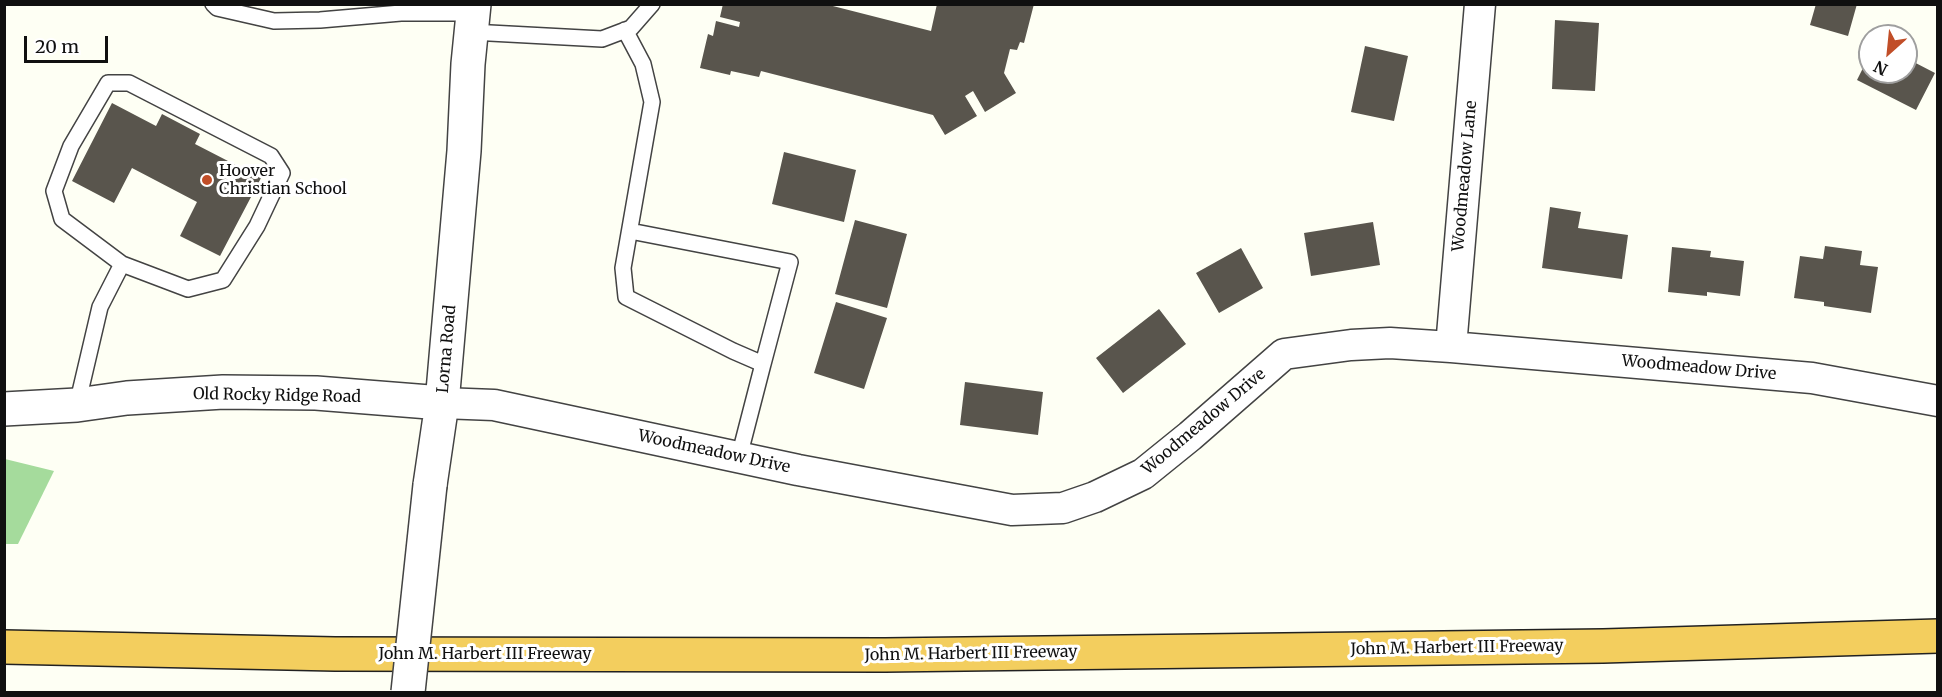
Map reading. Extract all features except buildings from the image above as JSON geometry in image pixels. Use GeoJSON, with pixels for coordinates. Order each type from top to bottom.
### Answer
{"type":"FeatureCollection","features":[{"type":"Feature","properties":{"kind":"highway","name":"John M. Harbert III Freeway"},"geometry":{"type":"LineString","coordinates":[[4,647],[347,654],[885,655],[1603,646],[1938,636]]}},
{"type":"Feature","properties":{"kind":"street","name":"Woodmeadow Lane"},"geometry":{"type":"LineString","coordinates":[[1451,347],[1480,4]]}},
{"type":"Feature","properties":{"kind":"street","name":"Lorna Road"},"geometry":{"type":"LineString","coordinates":[[408,693],[430,485],[442,403],[473,17]]}},
{"type":"Feature","properties":{"kind":"street","name":"Woodmeadow Drive"},"geometry":{"type":"LineString","coordinates":[[442,403],[494,405],[798,470],[1012,510],[1063,508],[1095,497],[1143,474],[1284,354],[1351,345],[1390,343],[1451,347],[1812,378],[1938,401]]}},
{"type":"Feature","properties":{"kind":"street","name":"Old Rocky Ridge Road"},"geometry":{"type":"LineString","coordinates":[[4,409],[223,392],[316,393],[442,403]]}},
{"type":"Feature","properties":{"kind":"lane"},"geometry":{"type":"LineString","coordinates":[[213,4],[217,8],[274,21],[320,20],[401,13],[473,17],[602,39],[631,28],[652,4]]}},
{"type":"Feature","properties":{"kind":"lane"},"geometry":{"type":"LineString","coordinates":[[625,30],[643,64],[652,102],[623,268],[626,297],[763,364]]}},
{"type":"Feature","properties":{"kind":"lane"},"geometry":{"type":"LineString","coordinates":[[108,83],[129,83],[271,156],[282,173],[257,226],[223,280],[188,289],[122,264],[62,219],[54,191],[71,146],[108,83]]}},
{"type":"Feature","properties":{"kind":"lane"},"geometry":{"type":"LineString","coordinates":[[630,231],[790,262],[739,457]]}},
{"type":"Feature","properties":{"kind":"lane"},"geometry":{"type":"LineString","coordinates":[[77,405],[100,307],[122,264]]}},
{"type":"Feature","properties":{"kind":"green space"},"geometry":{"type":"Polygon","coordinates":[[[5,459],[54,471],[18,544],[5,544],[5,459]]]}},
{"type":"Feature","properties":{"kind":"place","name":"Hoover Christian School"},"geometry":{"type":"Point","coordinates":[207,180]}}]}
